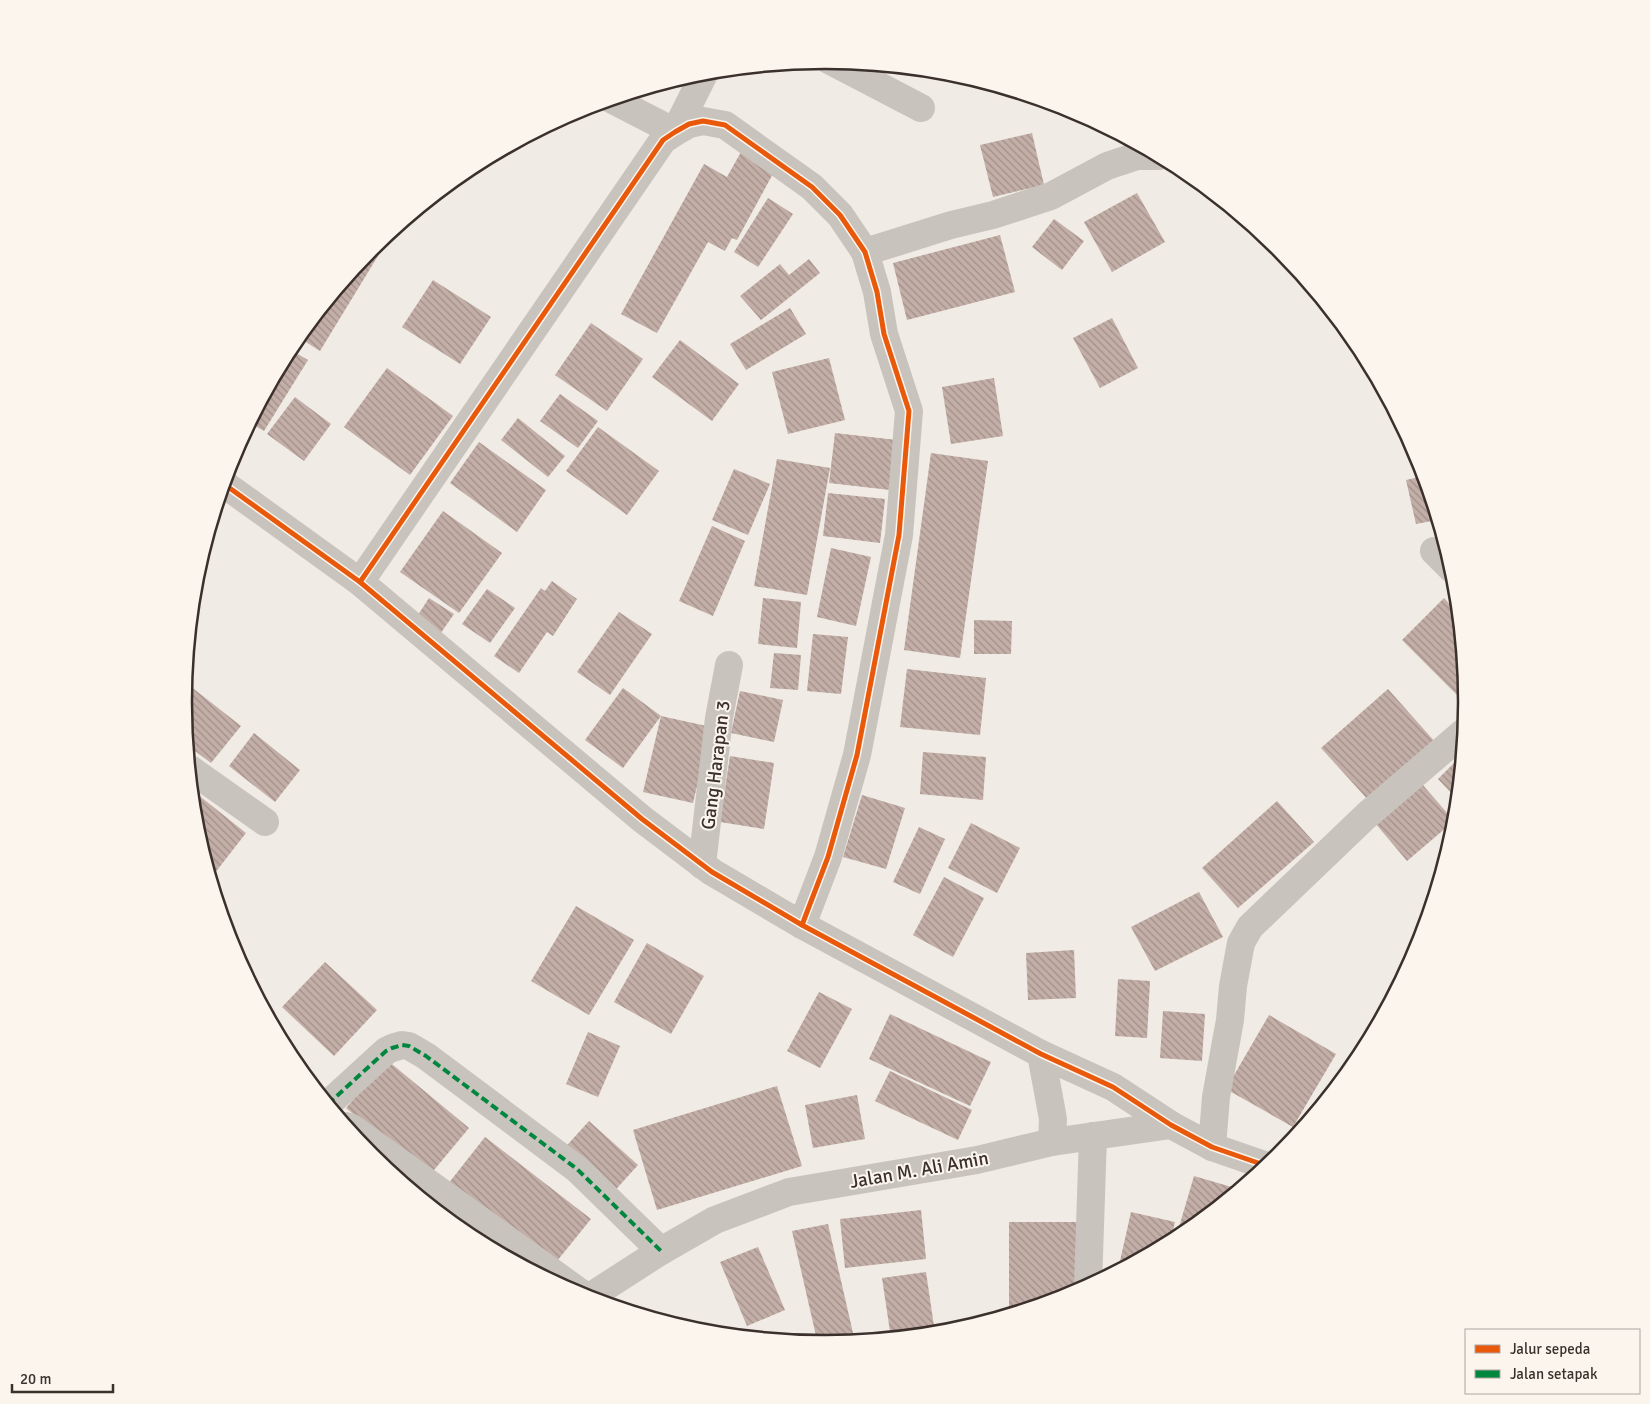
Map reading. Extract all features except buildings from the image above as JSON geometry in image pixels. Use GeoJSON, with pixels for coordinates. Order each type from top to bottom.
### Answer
{"type":"FeatureCollection","features":[{"type":"Feature","properties":{"kind":"street"},"geometry":{"type":"LineString","coordinates":[[846,70],[921,108]]}},
{"type":"Feature","properties":{"kind":"street"},"geometry":{"type":"LineString","coordinates":[[675,132],[700,81]]}},
{"type":"Feature","properties":{"kind":"street"},"geometry":{"type":"LineString","coordinates":[[619,103],[675,132]]}},
{"type":"Feature","properties":{"kind":"street"},"geometry":{"type":"LineString","coordinates":[[360,582],[663,140],[689,124],[703,121],[725,125],[812,187],[840,215],[865,252],[877,292],[884,334],[909,411],[899,535],[857,755],[828,857],[802,925]]}},
{"type":"Feature","properties":{"kind":"street"},"geometry":{"type":"LineString","coordinates":[[865,252],[1051,196],[1107,166],[1137,156],[1145,156]]}},
{"type":"Feature","properties":{"kind":"street"},"geometry":{"type":"LineString","coordinates":[[229,488],[360,582],[635,814],[712,872],[802,925],[1041,1054],[1113,1087],[1171,1125],[1212,1147],[1259,1163]]}},
{"type":"Feature","properties":{"kind":"street","name":"Gang Harapan 3"},"geometry":{"type":"LineString","coordinates":[[702,864],[719,718],[729,665]]}},
{"type":"Feature","properties":{"kind":"street"},"geometry":{"type":"LineString","coordinates":[[1212,1147],[1216,1096],[1230,1020],[1233,986],[1241,943],[1250,927],[1311,871],[1366,816],[1457,738]]}},
{"type":"Feature","properties":{"kind":"street"},"geometry":{"type":"LineString","coordinates":[[196,773],[265,822]]}},
{"type":"Feature","properties":{"kind":"street"},"geometry":{"type":"LineString","coordinates":[[333,1100],[386,1052],[402,1045],[409,1046],[426,1056],[577,1169],[661,1251]]}},
{"type":"Feature","properties":{"kind":"street"},"geometry":{"type":"LineString","coordinates":[[1041,1054],[1053,1119],[1052,1142]]}},
{"type":"Feature","properties":{"kind":"street","name":"Jalan M. Ali Amin"},"geometry":{"type":"LineString","coordinates":[[597,1292],[661,1251],[715,1220],[789,1192],[978,1160],[1052,1142],[1171,1125]]}},
{"type":"Feature","properties":{"kind":"street"},"geometry":{"type":"LineString","coordinates":[[1088,1277],[1093,1136]]}},
{"type":"Feature","properties":{"kind":"street"},"geometry":{"type":"LineString","coordinates":[[366,1138],[556,1275]]}},
{"type":"Feature","properties":{"kind":"marked path"},"geometry":{"type":"LineString","coordinates":[[333,1100],[386,1051],[402,1045],[409,1046],[426,1056],[577,1169],[661,1251]]}},
{"type":"Feature","properties":{"kind":"cycle path"},"geometry":{"type":"LineString","coordinates":[[360,582],[663,140],[689,124],[703,121],[725,125],[812,187],[840,215],[865,252],[877,292],[884,334],[909,411],[899,535],[857,755],[828,857],[802,925]]}},
{"type":"Feature","properties":{"kind":"cycle path"},"geometry":{"type":"LineString","coordinates":[[229,488],[360,582],[642,819],[712,872],[802,925],[1041,1054],[1113,1087],[1171,1125],[1212,1147],[1259,1163]]}}]}
